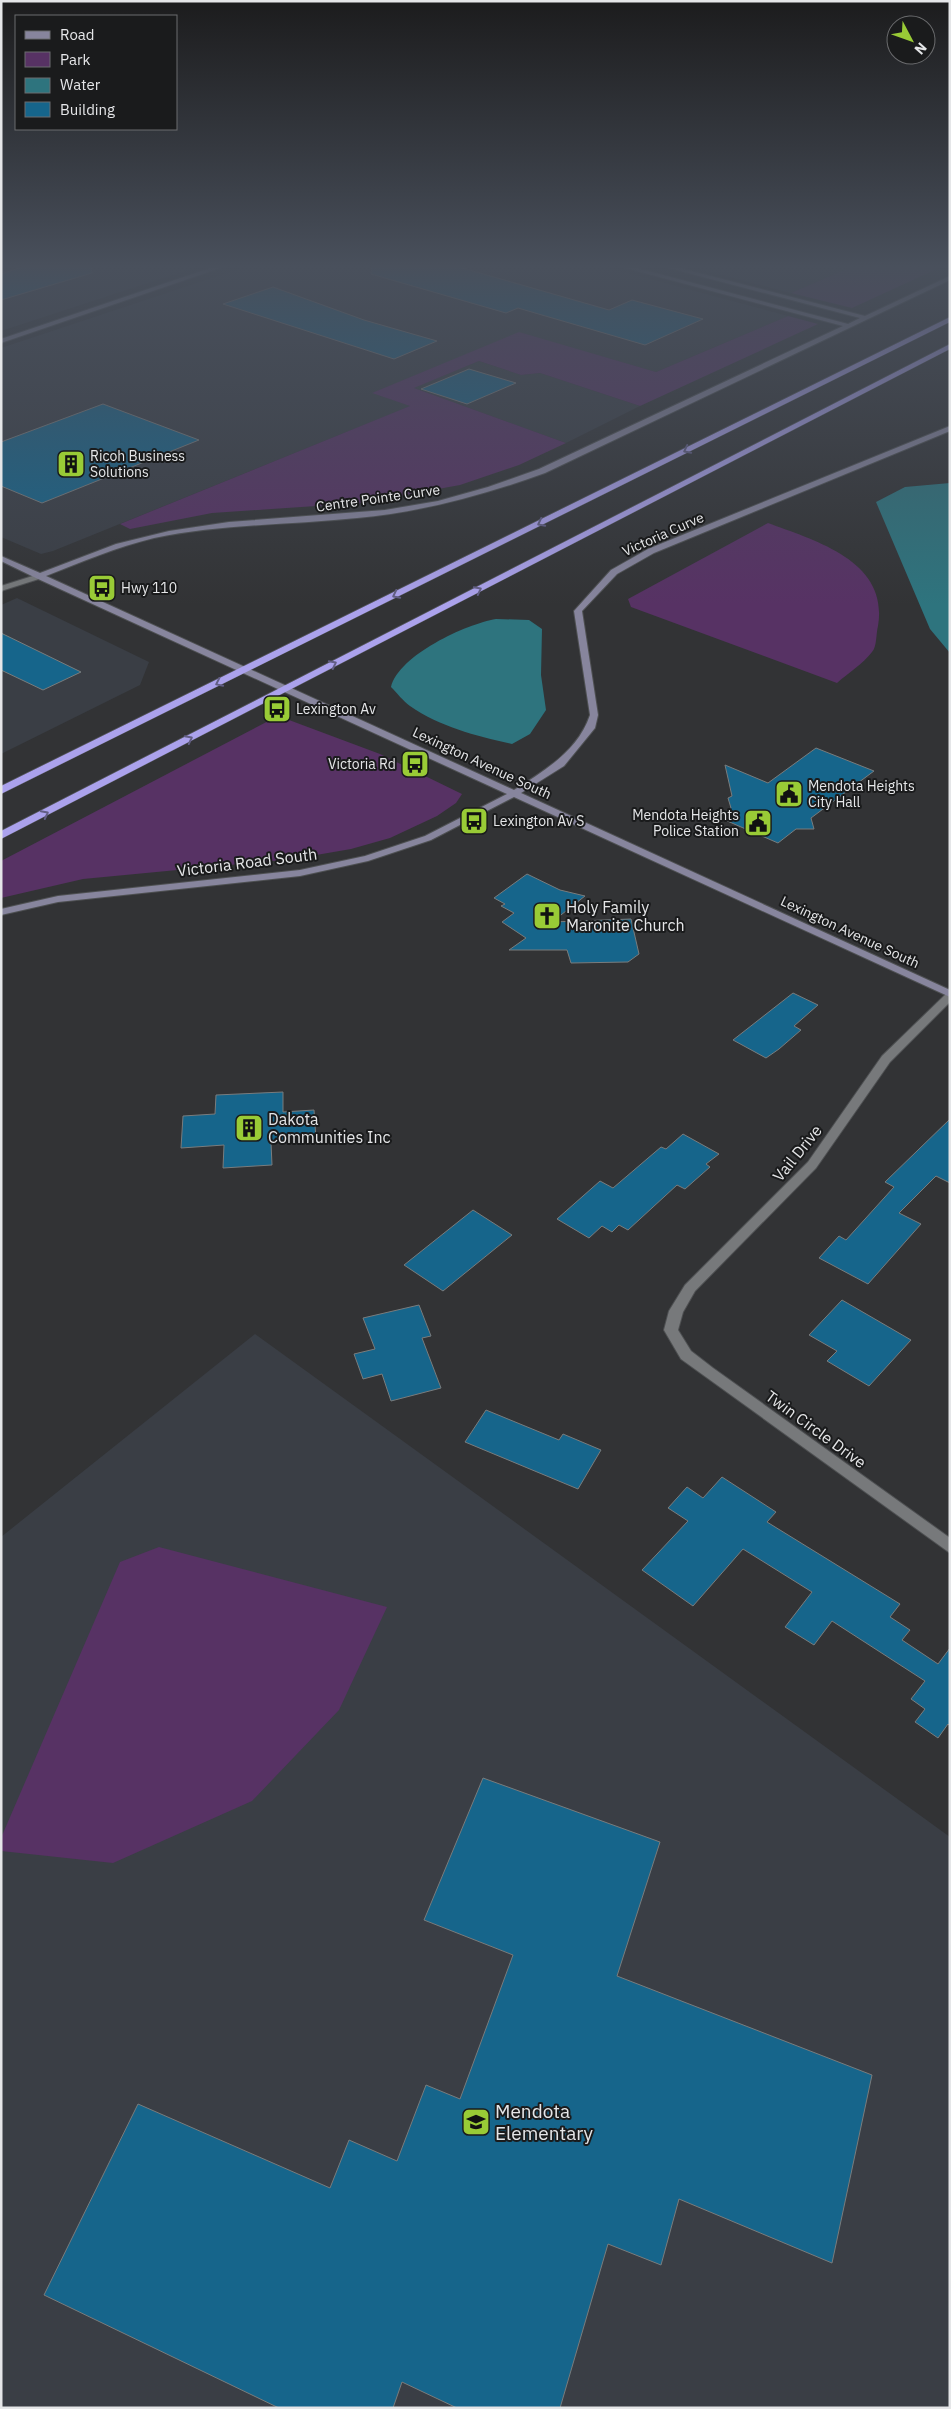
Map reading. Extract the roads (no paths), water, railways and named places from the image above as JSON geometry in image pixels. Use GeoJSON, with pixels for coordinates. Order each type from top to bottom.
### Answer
{"type":"FeatureCollection","features":[{"type":"Feature","properties":{"kind":"highway"},"geometry":{"type":"LineString","coordinates":[[1,791],[829,379]]}},
{"type":"Feature","properties":{"kind":"highway"},"geometry":{"type":"LineString","coordinates":[[1,836],[885,379]]}},
{"type":"Feature","properties":{"kind":"street","name":"Centre Pointe Curve"},"geometry":{"type":"LineString","coordinates":[[39,576],[106,549],[168,533],[222,525],[388,512],[447,502],[502,487],[542,471],[736,379]]}},
{"type":"Feature","properties":{"kind":"street","name":"Victoria Curve"},"geometry":{"type":"LineString","coordinates":[[514,794],[561,764],[590,728],[594,715],[578,611],[614,572],[651,551],[950,428]]}},
{"type":"Feature","properties":{"kind":"street","name":"Lexington Avenue South"},"geometry":{"type":"LineString","coordinates":[[1,558],[950,995]]}},
{"type":"Feature","properties":{"kind":"street"},"geometry":{"type":"LineString","coordinates":[[1,589],[39,576]]}},
{"type":"Feature","properties":{"kind":"street","name":"Victoria Road South"},"geometry":{"type":"LineString","coordinates":[[1,912],[58,899],[300,874],[428,838],[514,794]]}},
{"type":"Feature","properties":{"kind":"street","name":"Vail Drive"},"geometry":{"type":"LineString","coordinates":[[671,1330],[676,1311],[690,1288],[812,1165],[886,1059],[950,995]]}},
{"type":"Feature","properties":{"kind":"street","name":"Twin Circle Drive"},"geometry":{"type":"LineString","coordinates":[[671,1330],[686,1355],[950,1547]]}},
{"type":"Feature","properties":{"kind":"water"},"geometry":{"type":"Polygon","coordinates":[[[950,483],[950,653],[930,629],[876,502],[905,487],[950,483]]]}},
{"type":"Feature","properties":{"kind":"water"},"geometry":{"type":"Polygon","coordinates":[[[496,619],[529,620],[542,629],[541,675],[546,710],[530,734],[512,744],[472,734],[434,720],[410,706],[391,687],[397,675],[407,664],[435,643],[468,627],[496,619]]]}},
{"type":"Feature","properties":{"kind":"place","name":"Ricoh Business Solutions"},"geometry":{"type":"Point","coordinates":[71,464]}},
{"type":"Feature","properties":{"kind":"place","name":"Hwy 110"},"geometry":{"type":"Point","coordinates":[102,588]}},
{"type":"Feature","properties":{"kind":"place","name":"Lexington Av"},"geometry":{"type":"Point","coordinates":[277,709]}},
{"type":"Feature","properties":{"kind":"place","name":"Victoria Rd"},"geometry":{"type":"Point","coordinates":[415,764]}},
{"type":"Feature","properties":{"kind":"place","name":"Mendota Heights City Hall"},"geometry":{"type":"Point","coordinates":[789,794]}},
{"type":"Feature","properties":{"kind":"place","name":"Lexington Av S"},"geometry":{"type":"Point","coordinates":[474,821]}},
{"type":"Feature","properties":{"kind":"place","name":"Mendota Heights Police Station"},"geometry":{"type":"Point","coordinates":[758,823]}},
{"type":"Feature","properties":{"kind":"place","name":"Holy Family Maronite Church"},"geometry":{"type":"Point","coordinates":[547,916]}},
{"type":"Feature","properties":{"kind":"place","name":"Dakota Communities Inc"},"geometry":{"type":"Point","coordinates":[249,1128]}},
{"type":"Feature","properties":{"kind":"place","name":"Mendota Elementary"},"geometry":{"type":"Point","coordinates":[476,2122]}}]}
